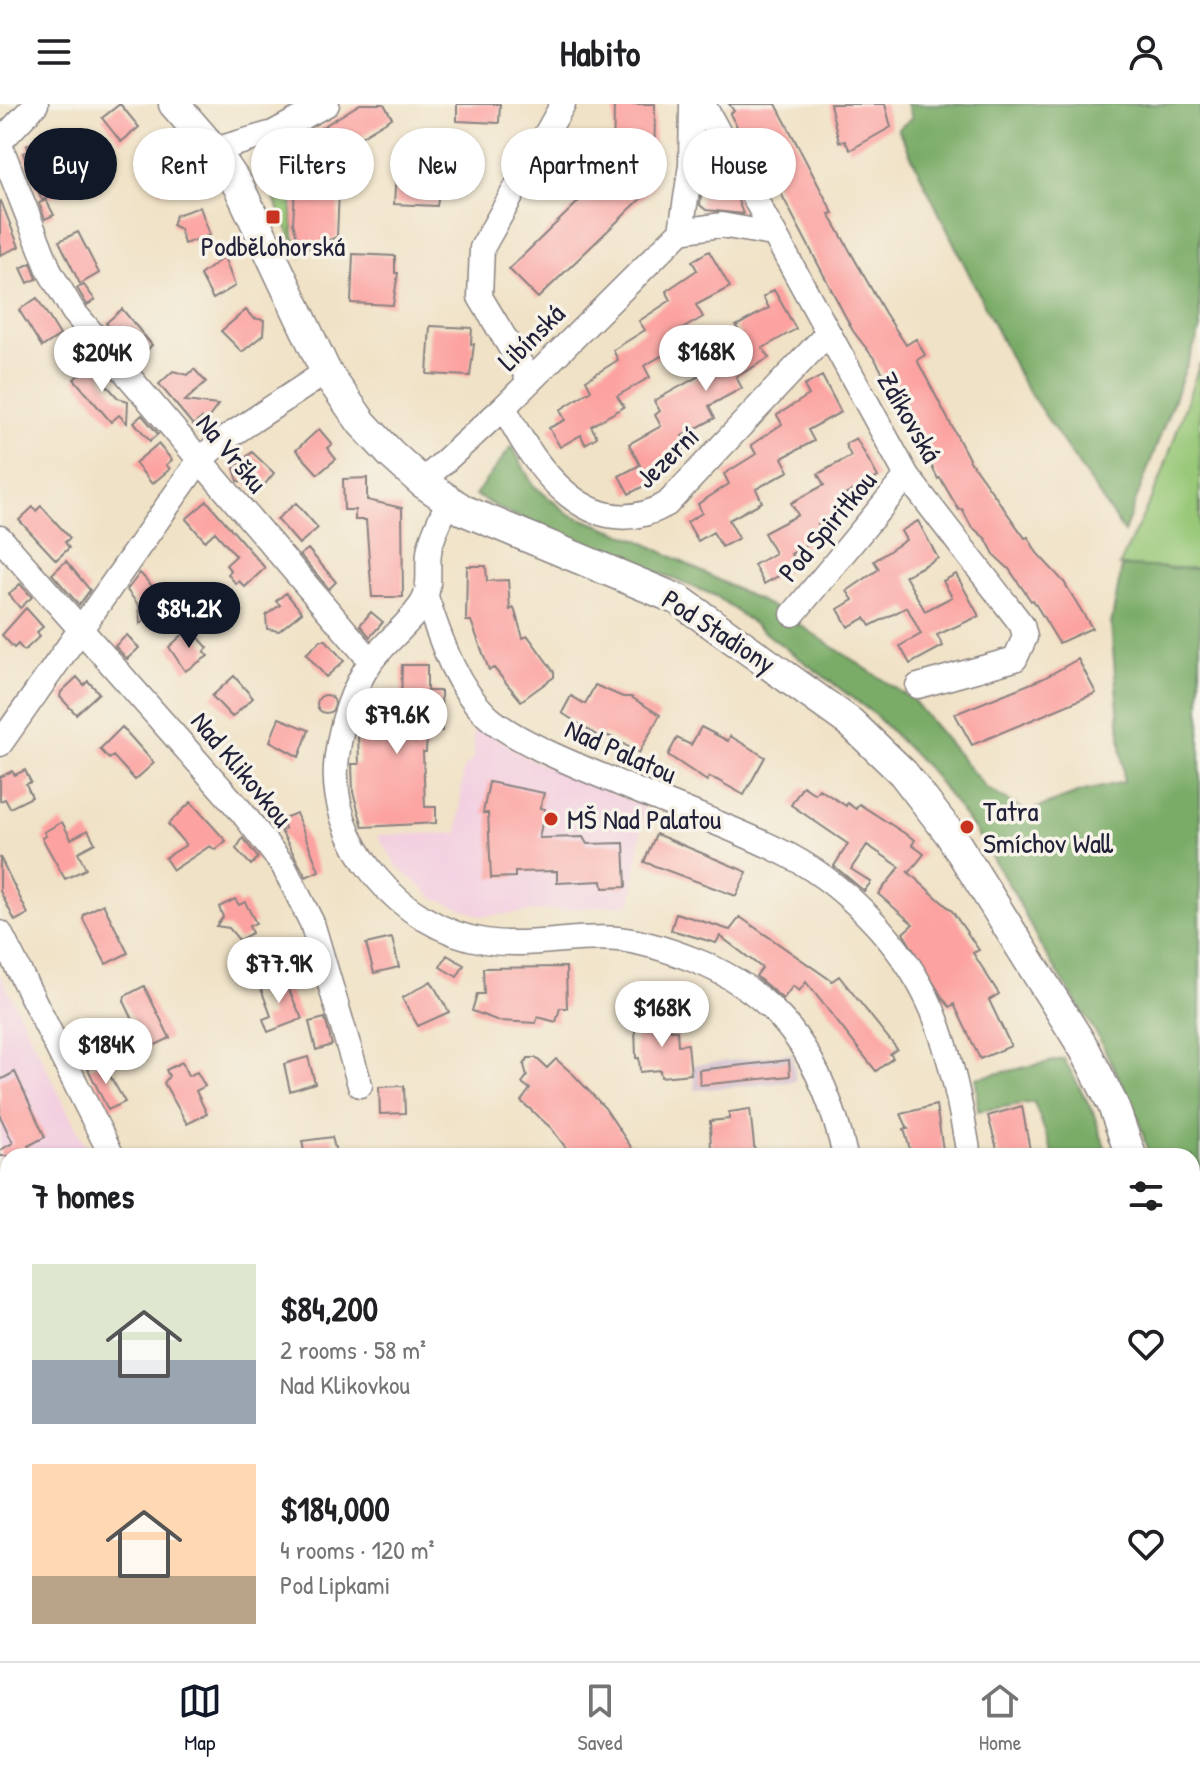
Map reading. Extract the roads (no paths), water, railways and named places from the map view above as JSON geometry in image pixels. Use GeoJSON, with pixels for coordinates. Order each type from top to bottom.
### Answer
{"type":"FeatureCollection","features":[{"type":"Feature","properties":{"kind":"main road"},"geometry":{"type":"LineString","coordinates":[[174,104],[195,128]]}},
{"type":"Feature","properties":{"kind":"main road","name":"Pod Stadiony"},"geometry":{"type":"LineString","coordinates":[[235,183],[326,372],[362,423],[422,482],[448,502],[527,539],[679,600],[851,723],[884,753],[924,798],[950,834],[1024,950],[1099,1076],[1128,1148]]}},
{"type":"Feature","properties":{"kind":"street","name":"Na Vršku"},"geometry":{"type":"LineString","coordinates":[[36,104],[0,144],[50,272],[73,311],[371,661]]}},
{"type":"Feature","properties":{"kind":"street"},"geometry":{"type":"LineString","coordinates":[[235,144],[273,133],[327,104]]}},
{"type":"Feature","properties":{"kind":"street"},"geometry":{"type":"LineString","coordinates":[[530,380],[480,297],[482,248],[563,104]]}},
{"type":"Feature","properties":{"kind":"street"},"geometry":{"type":"LineString","coordinates":[[692,104],[691,165],[681,231],[721,225],[772,234]]}},
{"type":"Feature","properties":{"kind":"street","name":"Zdíkovská"},"geometry":{"type":"LineString","coordinates":[[703,104],[907,476],[1022,625],[1025,637],[1015,659],[918,686]]}},
{"type":"Feature","properties":{"kind":"street","name":"Libínská"},"geometry":{"type":"LineString","coordinates":[[422,482],[504,407],[681,231]]}},
{"type":"Feature","properties":{"kind":"street","name":"Jezerní"},"geometry":{"type":"LineString","coordinates":[[504,407],[522,444],[555,486],[591,509],[624,519],[647,516],[667,504],[827,334]]}},
{"type":"Feature","properties":{"kind":"street"},"geometry":{"type":"LineString","coordinates":[[0,744],[199,461],[220,442],[326,372]]}},
{"type":"Feature","properties":{"kind":"street","name":"Pod Spiritkou"},"geometry":{"type":"LineString","coordinates":[[793,614],[907,476]]}},
{"type":"Feature","properties":{"kind":"street"},"geometry":{"type":"LineString","coordinates":[[448,502],[430,548],[426,597],[371,661],[347,709],[336,757],[338,792],[351,836],[367,867],[389,894],[415,915],[454,933],[484,941],[615,939],[646,943],[739,981],[761,996],[792,1030],[817,1068],[831,1100],[843,1148]]}},
{"type":"Feature","properties":{"kind":"street","name":"Nad Klikovkou"},"geometry":{"type":"LineString","coordinates":[[0,538],[283,865],[312,923],[360,1085]]}},
{"type":"Feature","properties":{"kind":"street","name":"Nad Palatou"},"geometry":{"type":"LineString","coordinates":[[426,597],[450,666],[487,716],[558,758],[779,850],[823,877],[866,916],[902,957],[932,1008],[952,1073],[967,1148]]}},
{"type":"Feature","properties":{"kind":"street"},"geometry":{"type":"LineString","coordinates":[[0,933],[108,1148]]}},
{"type":"Feature","properties":{"kind":"place","name":"Podbělohorská"},"geometry":{"type":"Point","coordinates":[273,217]}},
{"type":"Feature","properties":{"kind":"place","name":"MŠ Nad Palatou"},"geometry":{"type":"Point","coordinates":[551,819]}},
{"type":"Feature","properties":{"kind":"place","name":"Tatra Smíchov Wall"},"geometry":{"type":"Point","coordinates":[967,827]}}]}
